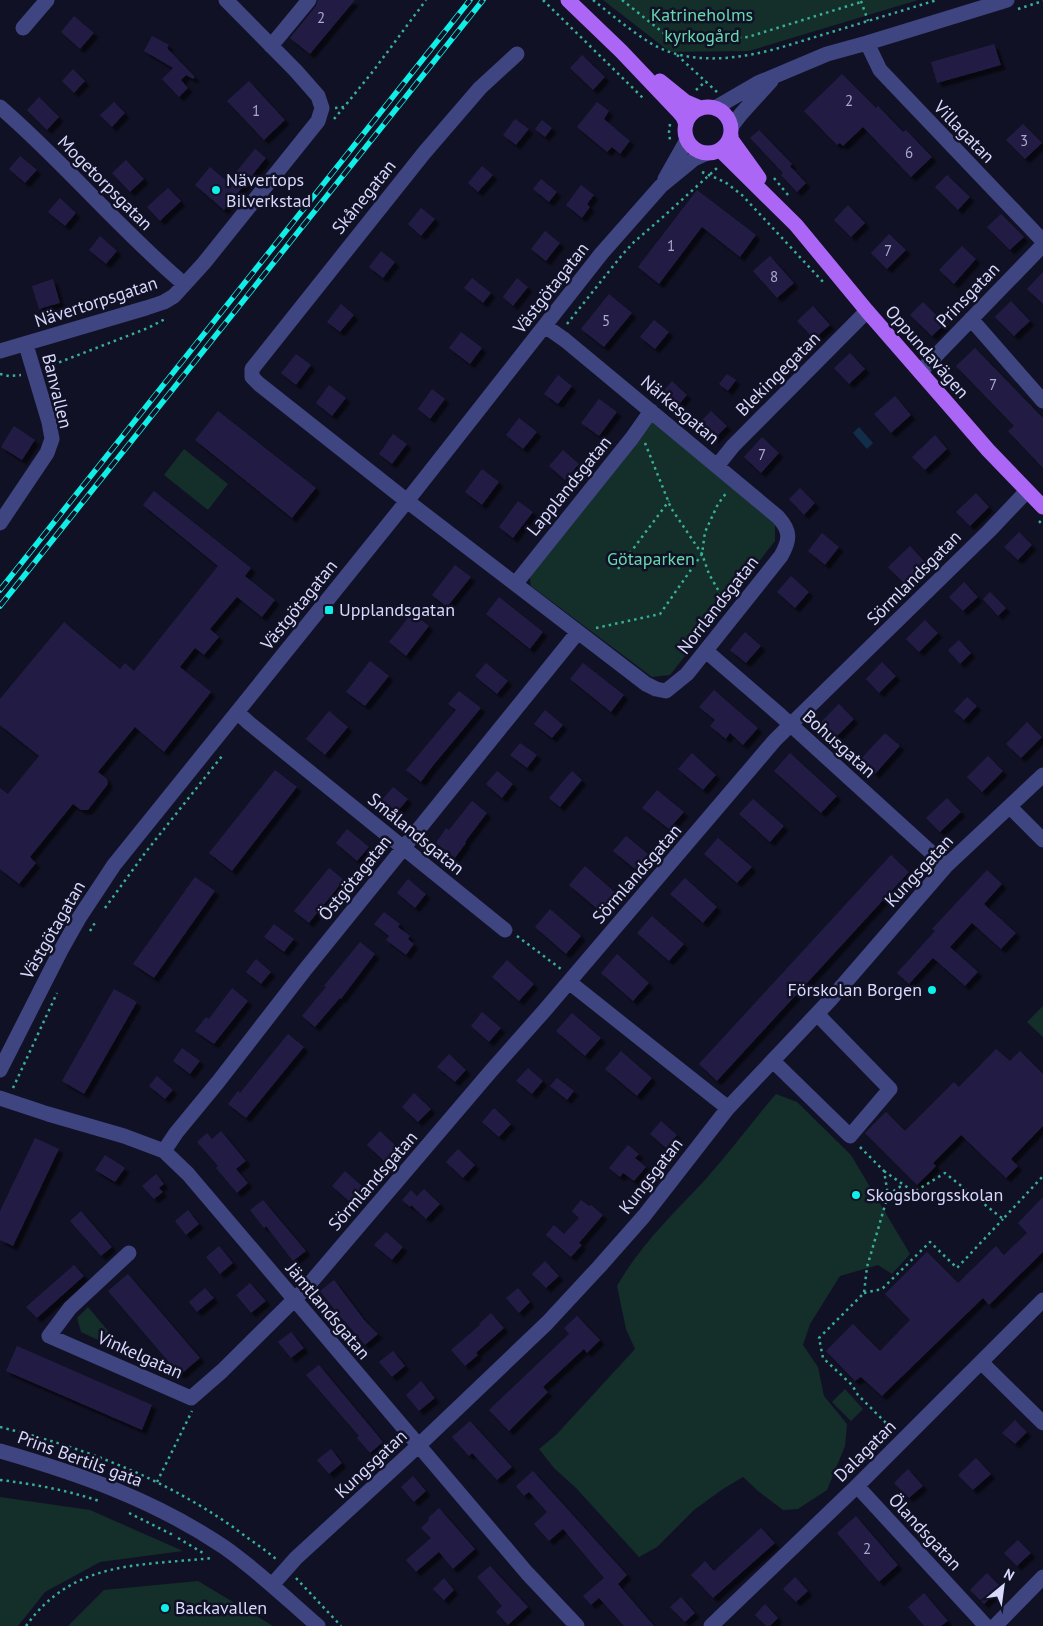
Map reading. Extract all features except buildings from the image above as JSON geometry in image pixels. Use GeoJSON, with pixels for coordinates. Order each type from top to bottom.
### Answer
{"type":"FeatureCollection","features":[{"type":"Feature","properties":{"kind":"main road"},"geometry":{"type":"LineString","coordinates":[[568,0],[621,51],[678,111],[686,124]]}},
{"type":"Feature","properties":{"kind":"main road"},"geometry":{"type":"LineString","coordinates":[[621,51],[686,102],[700,108],[716,108],[724,113],[729,120],[731,131],[727,144],[713,151],[701,152],[693,148],[687,140],[686,124],[692,114],[700,108]]}},
{"type":"Feature","properties":{"kind":"main road","name":"Oppundavägen"},"geometry":{"type":"LineString","coordinates":[[731,131],[731,139],[789,217],[867,311],[988,450],[1026,491],[1043,506]]}},
{"type":"Feature","properties":{"kind":"main road","name":"Oppundavägen"},"geometry":{"type":"LineString","coordinates":[[713,151],[789,217]]}},
{"type":"Feature","properties":{"kind":"street"},"geometry":{"type":"LineString","coordinates":[[24,28],[47,0]]}},
{"type":"Feature","properties":{"kind":"street"},"geometry":{"type":"LineString","coordinates":[[271,46],[309,0]]}},
{"type":"Feature","properties":{"kind":"street"},"geometry":{"type":"LineString","coordinates":[[716,108],[758,83],[827,54],[1007,0]]}},
{"type":"Feature","properties":{"kind":"street"},"geometry":{"type":"LineString","coordinates":[[236,3],[271,46],[318,96],[322,108]]}},
{"type":"Feature","properties":{"kind":"street","name":"Villagatan"},"geometry":{"type":"LineString","coordinates":[[867,43],[880,70],[1043,240]]}},
{"type":"Feature","properties":{"kind":"street","name":"Skånegatan"},"geometry":{"type":"LineString","coordinates":[[407,501],[258,384],[252,377],[252,369],[405,175],[480,88],[517,54]]}},
{"type":"Feature","properties":{"kind":"street"},"geometry":{"type":"LineString","coordinates":[[731,131],[741,114],[778,74]]}},
{"type":"Feature","properties":{"kind":"street","name":"Mogetorpsgatan"},"geometry":{"type":"LineString","coordinates":[[0,107],[118,224],[184,284]]}},
{"type":"Feature","properties":{"kind":"street","name":"Nävertorpsgatan"},"geometry":{"type":"LineString","coordinates":[[0,351],[26,345],[164,302],[174,296],[204,263],[318,121],[322,108]]}},
{"type":"Feature","properties":{"kind":"street","name":"Västgötagatan"},"geometry":{"type":"LineString","coordinates":[[661,186],[687,140]]}},
{"type":"Feature","properties":{"kind":"street","name":"Västgötagatan"},"geometry":{"type":"LineString","coordinates":[[0,1070],[56,958],[79,918],[114,865],[407,501],[552,331],[601,254],[661,186],[694,159],[713,151]]}},
{"type":"Feature","properties":{"kind":"street","name":"Prinsgatan"},"geometry":{"type":"LineString","coordinates":[[920,372],[1043,245]]}},
{"type":"Feature","properties":{"kind":"street","name":"Blekingegatan"},"geometry":{"type":"LineString","coordinates":[[717,466],[733,446],[867,311]]}},
{"type":"Feature","properties":{"kind":"street"},"geometry":{"type":"LineString","coordinates":[[971,319],[1043,401]]}},
{"type":"Feature","properties":{"kind":"street","name":"Närkesgatan"},"geometry":{"type":"LineString","coordinates":[[552,331],[652,411],[778,517],[786,527]]}},
{"type":"Feature","properties":{"kind":"street","name":"Banvallen"},"geometry":{"type":"LineString","coordinates":[[0,522],[47,453],[52,439],[49,422],[26,345]]}},
{"type":"Feature","properties":{"kind":"street","name":"Lapplandsgatan"},"geometry":{"type":"LineString","coordinates":[[516,583],[652,411]]}},
{"type":"Feature","properties":{"kind":"street","name":"Sörmlandsgatan"},"geometry":{"type":"LineString","coordinates":[[294,1300],[571,980],[775,740],[989,531],[1026,491]]}},
{"type":"Feature","properties":{"kind":"street"},"geometry":{"type":"LineString","coordinates":[[407,501],[578,632]]}},
{"type":"Feature","properties":{"kind":"street","name":"Norrlandsgatan"},"geometry":{"type":"LineString","coordinates":[[578,632],[646,684],[666,691],[687,674],[781,556],[786,546],[788,535],[786,527]]}},
{"type":"Feature","properties":{"kind":"street","name":"Östgötagatan"},"geometry":{"type":"LineString","coordinates":[[164,1151],[180,1128],[578,632]]}},
{"type":"Feature","properties":{"kind":"street","name":"Bohusgatan"},"geometry":{"type":"LineString","coordinates":[[706,651],[946,866]]}},
{"type":"Feature","properties":{"kind":"street","name":"Smålandsgatan"},"geometry":{"type":"LineString","coordinates":[[237,712],[505,930]]}},
{"type":"Feature","properties":{"kind":"street","name":"Kungsgatan"},"geometry":{"type":"LineString","coordinates":[[272,1585],[296,1558],[418,1446],[547,1323],[599,1268],[644,1216],[728,1108],[817,1014],[946,866],[1043,775]]}},
{"type":"Feature","properties":{"kind":"street"},"geometry":{"type":"LineString","coordinates":[[1010,807],[1043,840]]}},
{"type":"Feature","properties":{"kind":"street"},"geometry":{"type":"LineString","coordinates":[[571,980],[728,1108]]}},
{"type":"Feature","properties":{"kind":"street"},"geometry":{"type":"LineString","coordinates":[[773,1061],[850,1136],[890,1089],[817,1014]]}},
{"type":"Feature","properties":{"kind":"street","name":"Jämtlandsgatan"},"geometry":{"type":"LineString","coordinates":[[4,1099],[124,1136],[164,1151],[194,1181],[527,1573],[577,1626]]}},
{"type":"Feature","properties":{"kind":"street","name":"Vinkelgatan"},"geometry":{"type":"LineString","coordinates":[[129,1253],[70,1308],[49,1336],[191,1398],[222,1371],[294,1300]]}},
{"type":"Feature","properties":{"kind":"street","name":"Dalagatan"},"geometry":{"type":"LineString","coordinates":[[711,1626],[857,1486],[1043,1300]]}},
{"type":"Feature","properties":{"kind":"street"},"geometry":{"type":"LineString","coordinates":[[981,1362],[1043,1422]]}},
{"type":"Feature","properties":{"kind":"street","name":"Prins Bertils gata"},"geometry":{"type":"LineString","coordinates":[[0,1451],[99,1482],[147,1503],[224,1548],[272,1585],[318,1626]]}},
{"type":"Feature","properties":{"kind":"street","name":"Ölandsgatan"},"geometry":{"type":"LineString","coordinates":[[857,1486],[986,1626]]}},
{"type":"Feature","properties":{"kind":"street"},"geometry":{"type":"LineString","coordinates":[[995,1626],[1043,1577]]}},
{"type":"Feature","properties":{"kind":"path"},"geometry":{"type":"LineString","coordinates":[[322,108],[344,107],[426,0]]}},
{"type":"Feature","properties":{"kind":"path"},"geometry":{"type":"LineString","coordinates":[[543,0],[648,102]]}},
{"type":"Feature","properties":{"kind":"path"},"geometry":{"type":"LineString","coordinates":[[593,0],[652,44],[677,54],[717,58],[759,54],[937,0]]}},
{"type":"Feature","properties":{"kind":"path"},"geometry":{"type":"LineString","coordinates":[[622,0],[670,38],[717,40],[748,37],[861,1],[868,21]]}},
{"type":"Feature","properties":{"kind":"path"},"geometry":{"type":"LineString","coordinates":[[677,54],[706,81]]}},
{"type":"Feature","properties":{"kind":"path"},"geometry":{"type":"LineString","coordinates":[[670,123],[669,139],[673,146]]}},
{"type":"Feature","properties":{"kind":"path"},"geometry":{"type":"LineString","coordinates":[[552,331],[634,242],[709,176]]}},
{"type":"Feature","properties":{"kind":"path"},"geometry":{"type":"LineString","coordinates":[[639,428],[671,508],[702,554],[709,574],[721,595],[736,611]]}},
{"type":"Feature","properties":{"kind":"path"},"geometry":{"type":"LineString","coordinates":[[578,632],[660,614],[702,554],[705,532],[713,513],[735,481]]}},
{"type":"Feature","properties":{"kind":"path"},"geometry":{"type":"LineString","coordinates":[[618,569],[668,501]]}},
{"type":"Feature","properties":{"kind":"path"},"geometry":{"type":"LineString","coordinates":[[101,914],[145,853],[224,753]]}},
{"type":"Feature","properties":{"kind":"path"},"geometry":{"type":"LineString","coordinates":[[89,933],[97,920]]}},
{"type":"Feature","properties":{"kind":"path"},"geometry":{"type":"LineString","coordinates":[[505,930],[507,928],[571,980]]}},
{"type":"Feature","properties":{"kind":"path"},"geometry":{"type":"LineString","coordinates":[[4,1099],[57,993]]}},
{"type":"Feature","properties":{"kind":"path"},"geometry":{"type":"LineString","coordinates":[[850,1136],[884,1171],[914,1192],[945,1173],[1003,1218]]}},
{"type":"Feature","properties":{"kind":"path"},"geometry":{"type":"LineString","coordinates":[[864,1293],[867,1267],[888,1195],[884,1171]]}},
{"type":"Feature","properties":{"kind":"path"},"geometry":{"type":"LineString","coordinates":[[904,1438],[883,1421],[858,1395],[852,1385],[823,1358],[819,1338],[864,1293],[882,1289],[930,1242],[957,1268],[1043,1176]]}},
{"type":"Feature","properties":{"kind":"path"},"geometry":{"type":"LineString","coordinates":[[888,1195],[904,1184]]}},
{"type":"Feature","properties":{"kind":"path"},"geometry":{"type":"LineString","coordinates":[[157,1482],[193,1408],[191,1398]]}},
{"type":"Feature","properties":{"kind":"path"},"geometry":{"type":"LineString","coordinates":[[0,1480],[34,1484],[101,1501]]}},
{"type":"Feature","properties":{"kind":"path"},"geometry":{"type":"LineString","coordinates":[[26,1626],[36,1612],[53,1596],[91,1575],[111,1569],[212,1558],[177,1537],[127,1512]]}},
{"type":"Feature","properties":{"kind":"green space","name":"Katrineholms kyrkogård"},"geometry":{"type":"Polygon","coordinates":[[[603,0],[918,0],[749,51],[670,52],[603,0]]]}},
{"type":"Feature","properties":{"kind":"green space","name":"Götaparken"},"geometry":{"type":"Polygon","coordinates":[[[652,418],[775,523],[775,541],[670,675],[652,677],[531,586],[529,573],[652,418]]]}},
{"type":"Feature","properties":{"kind":"green space"},"geometry":{"type":"Polygon","coordinates":[[[184,449],[228,484],[208,510],[164,475],[184,449]]]}},
{"type":"Feature","properties":{"kind":"green space"},"geometry":{"type":"Polygon","coordinates":[[[1043,1006],[1043,1037],[1027,1022],[1043,1006]]]}},
{"type":"Feature","properties":{"kind":"green space"},"geometry":{"type":"Polygon","coordinates":[[[776,1094],[797,1102],[851,1155],[910,1254],[892,1274],[878,1265],[840,1276],[810,1324],[803,1345],[818,1367],[824,1396],[847,1424],[845,1446],[827,1490],[798,1509],[783,1510],[743,1477],[694,1510],[657,1547],[639,1557],[576,1488],[554,1468],[539,1449],[557,1434],[635,1349],[626,1329],[617,1286],[626,1271],[647,1243],[705,1180],[776,1094]]]}},
{"type":"Feature","properties":{"kind":"green space"},"geometry":{"type":"Polygon","coordinates":[[[88,1307],[114,1338],[109,1345],[81,1332],[77,1318],[88,1307]]]}},
{"type":"Feature","properties":{"kind":"green space"},"geometry":{"type":"Polygon","coordinates":[[[845,1389],[863,1409],[851,1421],[832,1402],[845,1389]]]}},
{"type":"Feature","properties":{"kind":"green space"},"geometry":{"type":"Polygon","coordinates":[[[0,1497],[90,1510],[183,1551],[100,1562],[45,1592],[18,1626],[0,1626],[0,1497]]]}},
{"type":"Feature","properties":{"kind":"green space","name":"Backavallen"},"geometry":{"type":"Polygon","coordinates":[[[198,1581],[273,1626],[68,1626],[104,1590],[198,1581]]]}},
{"type":"Feature","properties":{"kind":"water"},"geometry":{"type":"Polygon","coordinates":[[[859,427],[873,443],[867,449],[853,433],[859,427]]]}},
{"type":"Feature","properties":{"kind":"railway"},"geometry":{"type":"LineString","coordinates":[[0,590],[470,0]]}},
{"type":"Feature","properties":{"kind":"railway"},"geometry":{"type":"LineString","coordinates":[[0,606],[483,0]]}},
{"type":"Feature","properties":{"kind":"place","name":"Nävertops Bilverkstad"},"geometry":{"type":"Point","coordinates":[216,190]}},
{"type":"Feature","properties":{"kind":"place","name":"Upplandsgatan"},"geometry":{"type":"Point","coordinates":[329,610]}},
{"type":"Feature","properties":{"kind":"place","name":"Förskolan Borgen"},"geometry":{"type":"Point","coordinates":[932,990]}},
{"type":"Feature","properties":{"kind":"place","name":"Skogsborgsskolan"},"geometry":{"type":"Point","coordinates":[856,1195]}},
{"type":"Feature","properties":{"kind":"place","name":"Backavallen"},"geometry":{"type":"Point","coordinates":[165,1608]}}]}
